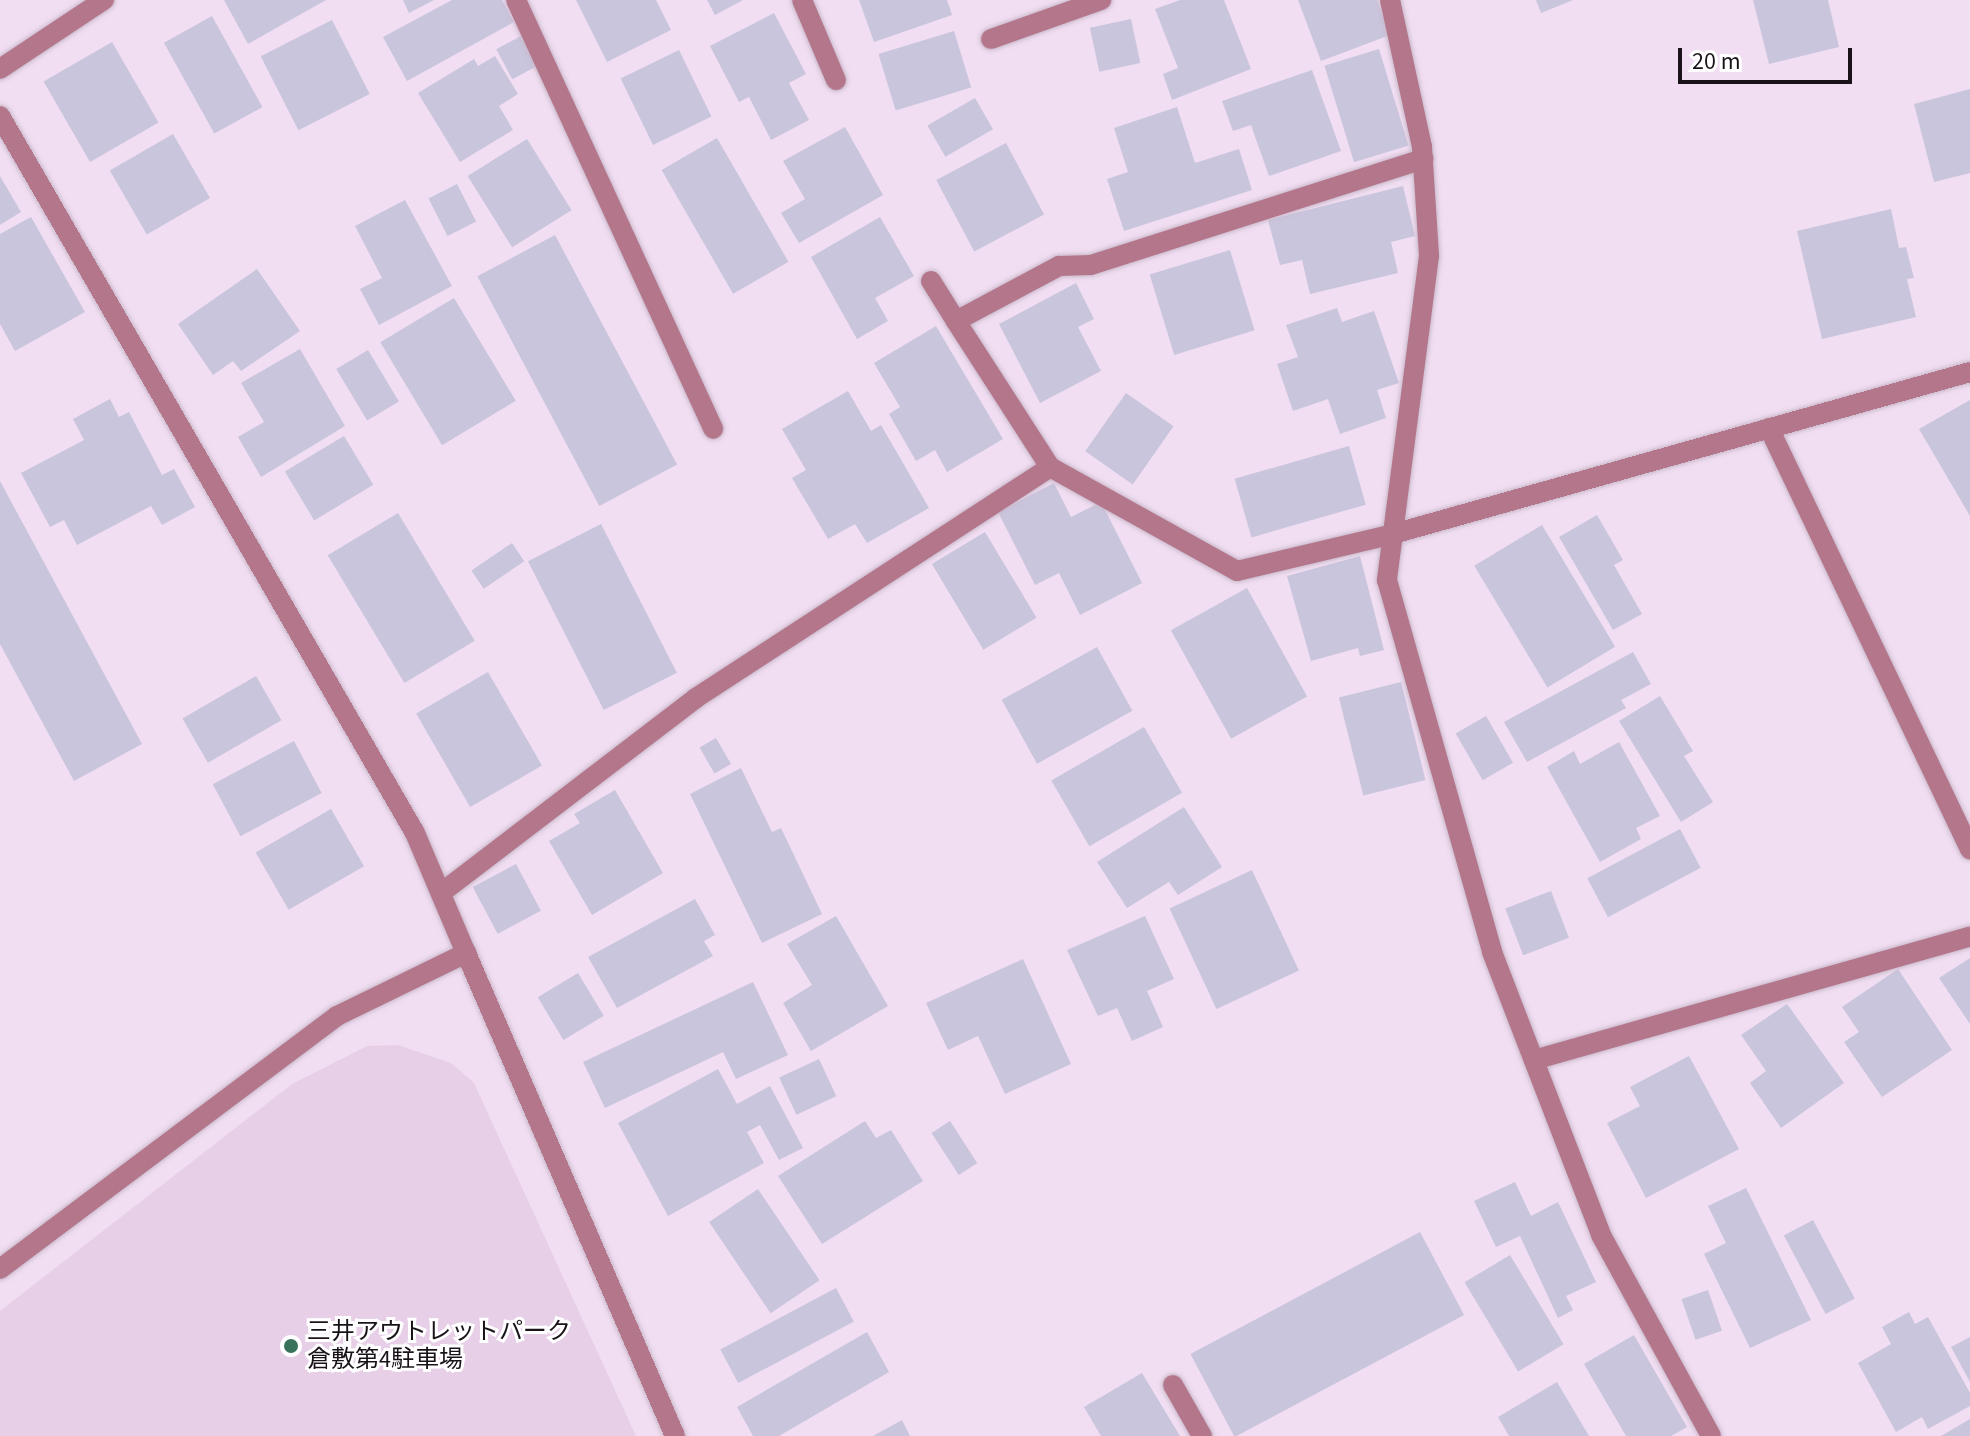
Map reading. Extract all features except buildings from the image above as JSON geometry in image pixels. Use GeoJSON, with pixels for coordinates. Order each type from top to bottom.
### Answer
{"type":"FeatureCollection","features":[{"type":"Feature","properties":{"kind":"street"},"geometry":{"type":"LineString","coordinates":[[0,69],[104,0]]}},
{"type":"Feature","properties":{"kind":"street"},"geometry":{"type":"LineString","coordinates":[[516,0],[713,429]]}},
{"type":"Feature","properties":{"kind":"street"},"geometry":{"type":"LineString","coordinates":[[802,0],[836,80]]}},
{"type":"Feature","properties":{"kind":"street"},"geometry":{"type":"LineString","coordinates":[[991,39],[1101,0]]}},
{"type":"Feature","properties":{"kind":"street"},"geometry":{"type":"LineString","coordinates":[[1390,0],[1423,159],[1429,256],[1387,580],[1492,952],[1601,1235],[1711,1436]]}},
{"type":"Feature","properties":{"kind":"street"},"geometry":{"type":"LineString","coordinates":[[0,116],[415,833],[675,1436]]}},
{"type":"Feature","properties":{"kind":"street"},"geometry":{"type":"LineString","coordinates":[[956,321],[1059,266],[1091,265],[1423,159]]}},
{"type":"Feature","properties":{"kind":"street"},"geometry":{"type":"LineString","coordinates":[[931,281],[1050,467],[1237,571],[1393,534],[1970,372]]}},
{"type":"Feature","properties":{"kind":"street"},"geometry":{"type":"LineString","coordinates":[[1769,428],[1970,850]]}},
{"type":"Feature","properties":{"kind":"street"},"geometry":{"type":"LineString","coordinates":[[441,893],[696,698],[1050,467]]}},
{"type":"Feature","properties":{"kind":"street"},"geometry":{"type":"LineString","coordinates":[[1534,1060],[1970,937]]}},
{"type":"Feature","properties":{"kind":"street"},"geometry":{"type":"LineString","coordinates":[[0,1269],[337,1016],[466,953]]}},
{"type":"Feature","properties":{"kind":"street"},"geometry":{"type":"LineString","coordinates":[[1173,1385],[1202,1436]]}},
{"type":"Feature","properties":{"kind":"shaded area"},"geometry":{"type":"Polygon","coordinates":[[[398,1045],[451,1063],[474,1083],[636,1436],[0,1436],[0,1311],[292,1084],[367,1046],[398,1045]]]}},
{"type":"Feature","properties":{"kind":"place","name":"三井アウトレットパーク 倉敷第4駐車場"},"geometry":{"type":"Point","coordinates":[291,1346]}}]}
